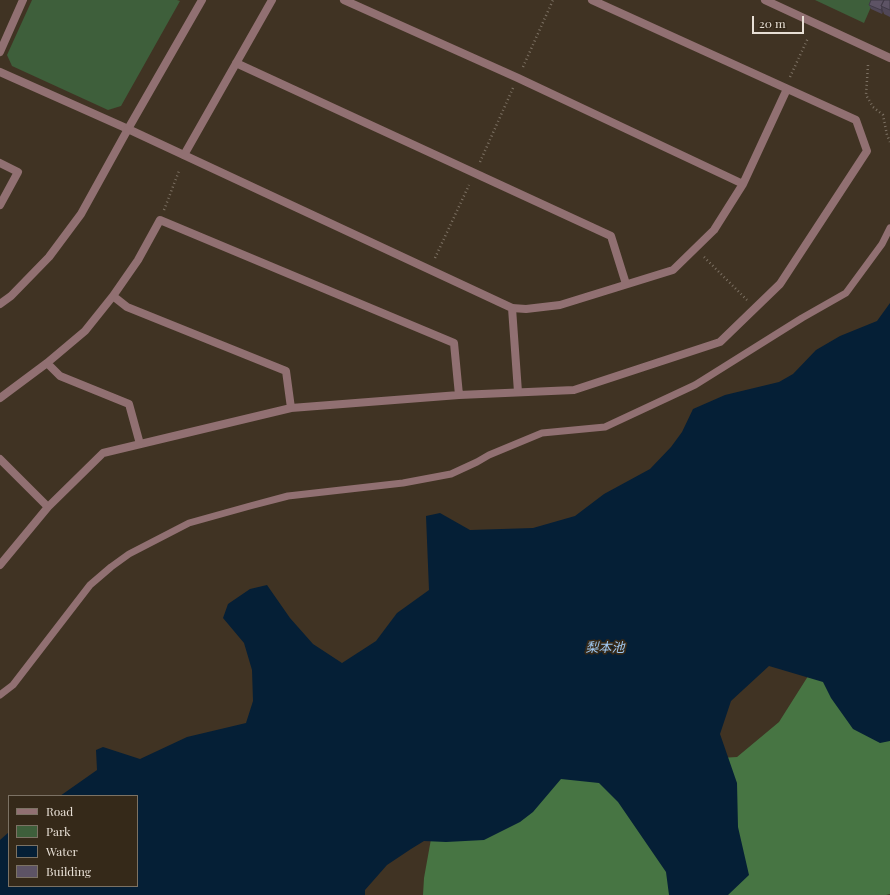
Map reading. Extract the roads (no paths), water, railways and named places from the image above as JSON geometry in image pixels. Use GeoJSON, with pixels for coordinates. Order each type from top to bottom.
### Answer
{"type":"FeatureCollection","features":[{"type":"Feature","properties":{"kind":"street"},"geometry":{"type":"LineString","coordinates":[[0,52],[23,0]]}},
{"type":"Feature","properties":{"kind":"street"},"geometry":{"type":"LineString","coordinates":[[0,304],[11,296],[49,257],[82,214],[128,129],[202,0]]}},
{"type":"Feature","properties":{"kind":"street"},"geometry":{"type":"LineString","coordinates":[[184,155],[272,0]]}},
{"type":"Feature","properties":{"kind":"street"},"geometry":{"type":"LineString","coordinates":[[344,0],[518,78],[743,184]]}},
{"type":"Feature","properties":{"kind":"street"},"geometry":{"type":"LineString","coordinates":[[0,565],[48,507],[103,453],[291,408],[459,395],[574,390],[720,342],[756,308],[780,284],[867,151],[856,120],[592,0]]}},
{"type":"Feature","properties":{"kind":"street"},"geometry":{"type":"LineString","coordinates":[[764,0],[890,58]]}},
{"type":"Feature","properties":{"kind":"street"},"geometry":{"type":"LineString","coordinates":[[236,63],[611,236],[626,284]]}},
{"type":"Feature","properties":{"kind":"street"},"geometry":{"type":"LineString","coordinates":[[0,72],[128,129],[512,308],[526,309],[560,305],[673,270],[714,230],[743,184],[787,89]]}},
{"type":"Feature","properties":{"kind":"street"},"geometry":{"type":"LineString","coordinates":[[0,163],[18,172],[0,205]]}},
{"type":"Feature","properties":{"kind":"street"},"geometry":{"type":"LineString","coordinates":[[0,398],[47,363],[85,331],[113,296],[138,260],[160,220],[454,343],[459,395]]}},
{"type":"Feature","properties":{"kind":"street"},"geometry":{"type":"LineString","coordinates":[[113,296],[127,307],[286,371],[291,408]]}},
{"type":"Feature","properties":{"kind":"street"},"geometry":{"type":"LineString","coordinates":[[512,308],[518,392]]}},
{"type":"Feature","properties":{"kind":"street"},"geometry":{"type":"LineString","coordinates":[[47,363],[60,376],[129,404],[140,444]]}},
{"type":"Feature","properties":{"kind":"street"},"geometry":{"type":"LineString","coordinates":[[0,459],[48,507]]}},
{"type":"Feature","properties":{"kind":"lane"},"geometry":{"type":"LineString","coordinates":[[0,695],[13,685],[90,585],[128,554],[189,524],[288,496],[404,483],[451,474],[489,455],[542,433],[605,427],[695,385],[802,318],[846,293],[882,244],[890,228]]}},
{"type":"Feature","properties":{"kind":"water","name":"梨本池"},"geometry":{"type":"Polygon","coordinates":[[[890,303],[890,741],[880,743],[853,729],[831,698],[823,682],[769,666],[731,701],[720,734],[737,783],[738,827],[749,875],[728,895],[669,895],[666,872],[618,802],[599,783],[561,779],[533,812],[520,822],[484,840],[446,842],[424,841],[387,865],[365,890],[365,895],[0,895],[0,840],[8,833],[8,887],[138,887],[138,795],[61,795],[97,770],[96,750],[103,747],[140,759],[187,737],[246,723],[253,701],[252,670],[244,643],[223,618],[228,604],[250,589],[267,585],[290,618],[313,644],[342,663],[376,641],[397,613],[429,590],[426,516],[440,513],[470,530],[533,528],[575,516],[604,494],[650,469],[671,447],[682,432],[693,409],[725,395],[779,382],[793,374],[816,350],[840,336],[877,321],[890,303]]]}}]}
